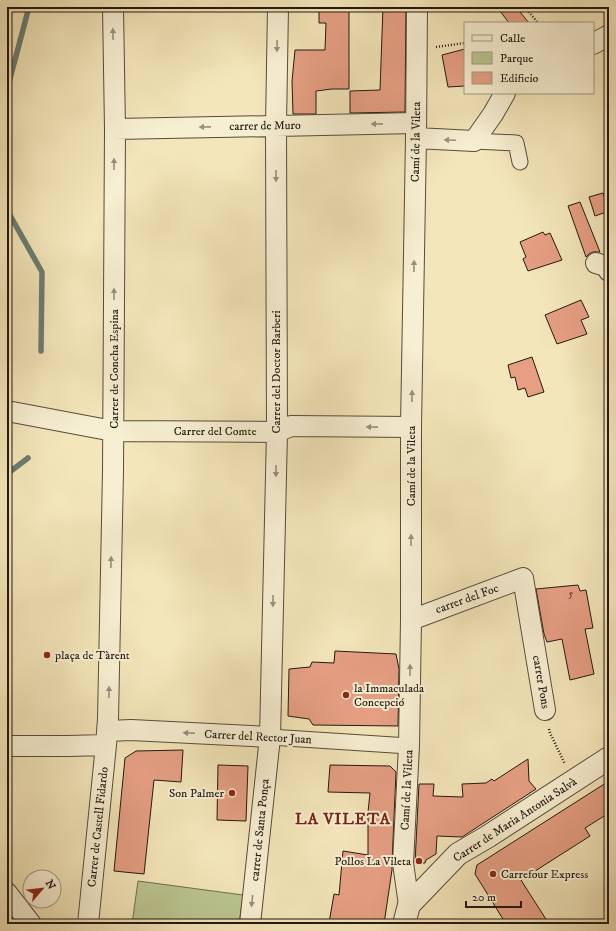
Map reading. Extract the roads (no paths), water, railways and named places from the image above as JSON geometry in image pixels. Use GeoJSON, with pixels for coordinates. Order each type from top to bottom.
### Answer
{"type":"FeatureCollection","features":[{"type":"Feature","properties":{"kind":"street","name":"Carrer de Concha Espina"},"geometry":{"type":"LineString","coordinates":[[107,738],[114,471],[113,7]]}},
{"type":"Feature","properties":{"kind":"street","name":"Carrer del Doctor Barberi"},"geometry":{"type":"LineString","coordinates":[[270,737],[277,432],[276,126],[278,7]]}},
{"type":"Feature","properties":{"kind":"street","name":"Camí de la Vileta"},"geometry":{"type":"LineString","coordinates":[[406,914],[403,863],[409,746],[411,620],[411,427],[417,7]]}},
{"type":"Feature","properties":{"kind":"street"},"geometry":{"type":"LineString","coordinates":[[594,44],[609,36]]}},
{"type":"Feature","properties":{"kind":"street"},"geometry":{"type":"LineString","coordinates":[[474,141],[493,114],[503,94]]}},
{"type":"Feature","properties":{"kind":"street","name":"carrer de Muro"},"geometry":{"type":"LineString","coordinates":[[114,129],[276,126],[416,130],[474,141]]}},
{"type":"Feature","properties":{"kind":"street"},"geometry":{"type":"LineString","coordinates":[[474,141],[516,143],[520,162]]}},
{"type":"Feature","properties":{"kind":"street","name":"Carrer del Comte"},"geometry":{"type":"LineString","coordinates":[[7,411],[113,431],[277,432],[291,426],[411,427]]}},
{"type":"Feature","properties":{"kind":"street","name":"carrer del Foc"},"geometry":{"type":"LineString","coordinates":[[411,620],[522,578]]}},
{"type":"Feature","properties":{"kind":"street","name":"carrer Pons"},"geometry":{"type":"LineString","coordinates":[[522,578],[545,710]]}},
{"type":"Feature","properties":{"kind":"street","name":"Carrer del Rector Juan"},"geometry":{"type":"LineString","coordinates":[[7,746],[68,746],[107,738],[131,730],[409,746]]}},
{"type":"Feature","properties":{"kind":"street","name":"carrer de Santa Ponça"},"geometry":{"type":"LineString","coordinates":[[250,924],[270,737]]}},
{"type":"Feature","properties":{"kind":"street","name":"Carrer de Castell Fidardo"},"geometry":{"type":"LineString","coordinates":[[88,924],[107,738]]}},
{"type":"Feature","properties":{"kind":"street","name":"Carrer de Maria Antonia Salvà"},"geometry":{"type":"LineString","coordinates":[[406,914],[458,854],[487,837],[609,758]]}},
{"type":"Feature","properties":{"kind":"street"},"geometry":{"type":"LineString","coordinates":[[7,893],[31,924]]}},
{"type":"Feature","properties":{"kind":"waterway"},"geometry":{"type":"LineString","coordinates":[[7,90],[29,7]]}},
{"type":"Feature","properties":{"kind":"waterway"},"geometry":{"type":"LineString","coordinates":[[7,210],[42,272],[41,351]]}},
{"type":"Feature","properties":{"kind":"waterway"},"geometry":{"type":"LineString","coordinates":[[7,474],[28,458]]}},
{"type":"Feature","properties":{"kind":"place","name":"plaça de Tàrent"},"geometry":{"type":"Point","coordinates":[47,655]}},
{"type":"Feature","properties":{"kind":"place","name":"la Immaculada Concepció"},"geometry":{"type":"Point","coordinates":[346,695]}},
{"type":"Feature","properties":{"kind":"place","name":"Son Palmer"},"geometry":{"type":"Point","coordinates":[232,793]}},
{"type":"Feature","properties":{"kind":"place","name":"Pollos La Vileta"},"geometry":{"type":"Point","coordinates":[419,861]}},
{"type":"Feature","properties":{"kind":"place","name":"Carrefour Express"},"geometry":{"type":"Point","coordinates":[493,874]}},
{"type":"Feature","properties":{"kind":"district","name":"LA VILETA"},"geometry":{"type":"Point","coordinates":[343,819]}}]}
